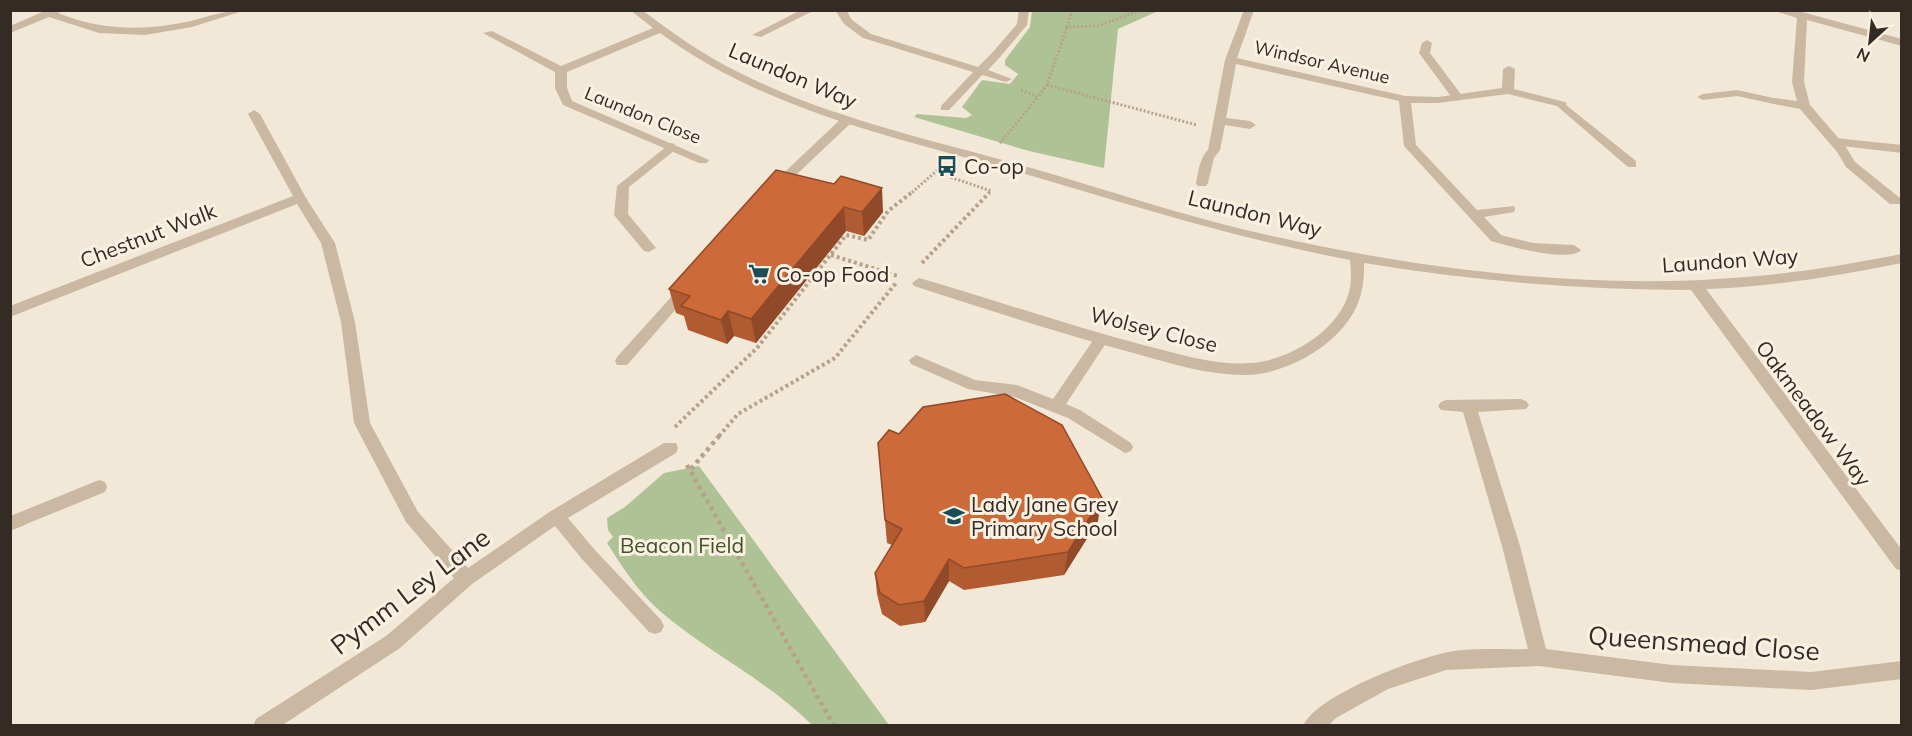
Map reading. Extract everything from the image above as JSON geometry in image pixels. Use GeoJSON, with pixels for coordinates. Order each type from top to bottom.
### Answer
{"type":"FeatureCollection","features":[{"type":"Feature","properties":{"kind":"street"},"geometry":{"type":"LineString","coordinates":[[10,30],[54,12],[76,26],[108,33],[154,32],[242,10]]}},
{"type":"Feature","properties":{"kind":"street","name":"Laundon Way"},"geometry":{"type":"LineString","coordinates":[[635,10],[712,62],[773,91],[847,120],[1250,235],[1357,257],[1489,277],[1595,285],[1695,285],[1828,273],[1902,258]]}},
{"type":"Feature","properties":{"kind":"street"},"geometry":{"type":"LineString","coordinates":[[757,35],[810,10]]}},
{"type":"Feature","properties":{"kind":"street"},"geometry":{"type":"LineString","coordinates":[[840,10],[848,22],[867,36],[1006,79]]}},
{"type":"Feature","properties":{"kind":"street"},"geometry":{"type":"LineString","coordinates":[[945,108],[1022,25],[1024,10]]}},
{"type":"Feature","properties":{"kind":"street","name":"Windsor Avenue"},"geometry":{"type":"LineString","coordinates":[[1202,183],[1208,157],[1214,150],[1231,60],[1249,10]]}},
{"type":"Feature","properties":{"kind":"street"},"geometry":{"type":"LineString","coordinates":[[1777,10],[1902,43]]}},
{"type":"Feature","properties":{"kind":"street"},"geometry":{"type":"LineString","coordinates":[[1802,15],[1798,82],[1804,106],[1850,164],[1895,201]]}},
{"type":"Feature","properties":{"kind":"street","name":"Laundon Close"},"geometry":{"type":"LineString","coordinates":[[488,33],[561,70],[661,29]]}},
{"type":"Feature","properties":{"kind":"street"},"geometry":{"type":"LineString","coordinates":[[1427,43],[1424,53],[1457,98]]}},
{"type":"Feature","properties":{"kind":"street","name":"Windsor Avenue"},"geometry":{"type":"LineString","coordinates":[[1231,60],[1404,99],[1457,98],[1508,91],[1561,104],[1632,164]]}},
{"type":"Feature","properties":{"kind":"street"},"geometry":{"type":"LineString","coordinates":[[1508,91],[1509,69]]}},
{"type":"Feature","properties":{"kind":"street","name":"Laundon Close"},"geometry":{"type":"LineString","coordinates":[[561,70],[561,88],[567,103],[703,160]]}},
{"type":"Feature","properties":{"kind":"street"},"geometry":{"type":"LineString","coordinates":[[1703,97],[1737,93],[1804,106]]}},
{"type":"Feature","properties":{"kind":"street","name":"Windsor Avenue"},"geometry":{"type":"LineString","coordinates":[[1404,99],[1410,146],[1496,238],[1533,247],[1574,250]]}},
{"type":"Feature","properties":{"kind":"street"},"geometry":{"type":"LineString","coordinates":[[254,114],[300,198],[328,243],[348,322],[362,423],[412,517],[466,579]]}},
{"type":"Feature","properties":{"kind":"street"},"geometry":{"type":"LineString","coordinates":[[766,198],[804,158],[847,120]]}},
{"type":"Feature","properties":{"kind":"street"},"geometry":{"type":"LineString","coordinates":[[1217,125],[1250,125]]}},
{"type":"Feature","properties":{"kind":"street"},"geometry":{"type":"LineString","coordinates":[[1838,146],[1902,149]]}},
{"type":"Feature","properties":{"kind":"street"},"geometry":{"type":"LineString","coordinates":[[649,248],[621,215],[623,186],[671,147]]}},
{"type":"Feature","properties":{"kind":"street","name":"Chestnut Walk"},"geometry":{"type":"LineString","coordinates":[[10,312],[300,198]]}},
{"type":"Feature","properties":{"kind":"street"},"geometry":{"type":"LineString","coordinates":[[1475,214],[1509,209]]}},
{"type":"Feature","properties":{"kind":"street","name":"Wolsey Close"},"geometry":{"type":"LineString","coordinates":[[913,281],[1101,340],[1208,367],[1252,369],[1288,362],[1327,336],[1342,318],[1356,294],[1357,257]]}},
{"type":"Feature","properties":{"kind":"street"},"geometry":{"type":"LineString","coordinates":[[622,361],[697,276]]}},
{"type":"Feature","properties":{"kind":"street","name":"Oakmeadow Way"},"geometry":{"type":"LineString","coordinates":[[1695,285],[1902,564]]}},
{"type":"Feature","properties":{"kind":"street"},"geometry":{"type":"LineString","coordinates":[[1056,407],[1101,340]]}},
{"type":"Feature","properties":{"kind":"street"},"geometry":{"type":"LineString","coordinates":[[916,360],[973,386],[1017,391],[1074,414],[1125,447]]}},
{"type":"Feature","properties":{"kind":"street"},"geometry":{"type":"LineString","coordinates":[[1446,406],[1521,405]]}},
{"type":"Feature","properties":{"kind":"street"},"geometry":{"type":"LineString","coordinates":[[1469,406],[1511,546],[1539,657]]}},
{"type":"Feature","properties":{"kind":"street","name":"Pymm Ley Lane"},"geometry":{"type":"LineString","coordinates":[[263,726],[393,642],[466,579],[557,516],[670,448]]}},
{"type":"Feature","properties":{"kind":"street"},"geometry":{"type":"LineString","coordinates":[[15,522],[99,487]]}},
{"type":"Feature","properties":{"kind":"street"},"geometry":{"type":"LineString","coordinates":[[557,516],[588,554],[655,626]]}},
{"type":"Feature","properties":{"kind":"street","name":"Queensmead Close"},"geometry":{"type":"LineString","coordinates":[[1313,726],[1329,711],[1383,682],[1446,661],[1539,657],[1672,674],[1811,681],[1902,670]]}},
{"type":"Feature","properties":{"kind":"path"},"geometry":{"type":"LineString","coordinates":[[1006,79],[1014,87],[1038,97],[1047,85],[1072,10]]}},
{"type":"Feature","properties":{"kind":"path"},"geometry":{"type":"LineString","coordinates":[[1067,27],[1098,26],[1141,10]]}},
{"type":"Feature","properties":{"kind":"path"},"geometry":{"type":"LineString","coordinates":[[1047,85],[1217,125]]}},
{"type":"Feature","properties":{"kind":"path"},"geometry":{"type":"LineString","coordinates":[[834,726],[691,469],[670,448],[672,430],[757,348],[846,235],[868,240],[888,211],[932,177],[940,168]]}},
{"type":"Feature","properties":{"kind":"path"},"geometry":{"type":"LineString","coordinates":[[831,255],[913,281],[991,191],[950,177],[954,170]]}},
{"type":"Feature","properties":{"kind":"path"},"geometry":{"type":"LineString","coordinates":[[691,469],[738,414],[835,358],[901,277]]}},
{"type":"Feature","properties":{"kind":"green space"},"geometry":{"type":"Polygon","coordinates":[[[1032,11],[1158,11],[1118,29],[1104,168],[1029,151],[914,117],[917,114],[966,118],[972,115],[962,107],[982,80],[1010,84],[1018,74],[1005,65],[1005,60],[1030,27],[1032,11]]]}},
{"type":"Feature","properties":{"kind":"green space","name":"Beacon Field"},"geometry":{"type":"Polygon","coordinates":[[[699,466],[889,725],[812,725],[757,680],[679,627],[646,597],[632,580],[607,543],[613,537],[608,530],[607,518],[625,507],[664,473],[699,466]]]}},
{"type":"Feature","properties":{"kind":"building","name":"Co-op Food"},"geometry":{"type":"Polygon","coordinates":[[[776,170],[834,184],[841,176],[882,188],[862,212],[844,207],[751,319],[728,311],[721,320],[681,306],[690,296],[669,289],[776,170]]]}},
{"type":"Feature","properties":{"kind":"building"},"geometry":{"type":"Polygon","coordinates":[[[1005,394],[1062,425],[1102,498],[1068,552],[964,568],[949,559],[924,601],[899,605],[880,593],[875,573],[902,529],[885,520],[878,443],[889,430],[899,434],[923,407],[1005,394]]]}},
{"type":"Feature","properties":{"kind":"place","name":"Co-op"},"geometry":{"type":"Point","coordinates":[947,166]}},
{"type":"Feature","properties":{"kind":"place","name":"Co-op Food"},"geometry":{"type":"Point","coordinates":[759,274]}},
{"type":"Feature","properties":{"kind":"place","name":"Lady Jane Grey Primary School"},"geometry":{"type":"Point","coordinates":[954,516]}}]}
